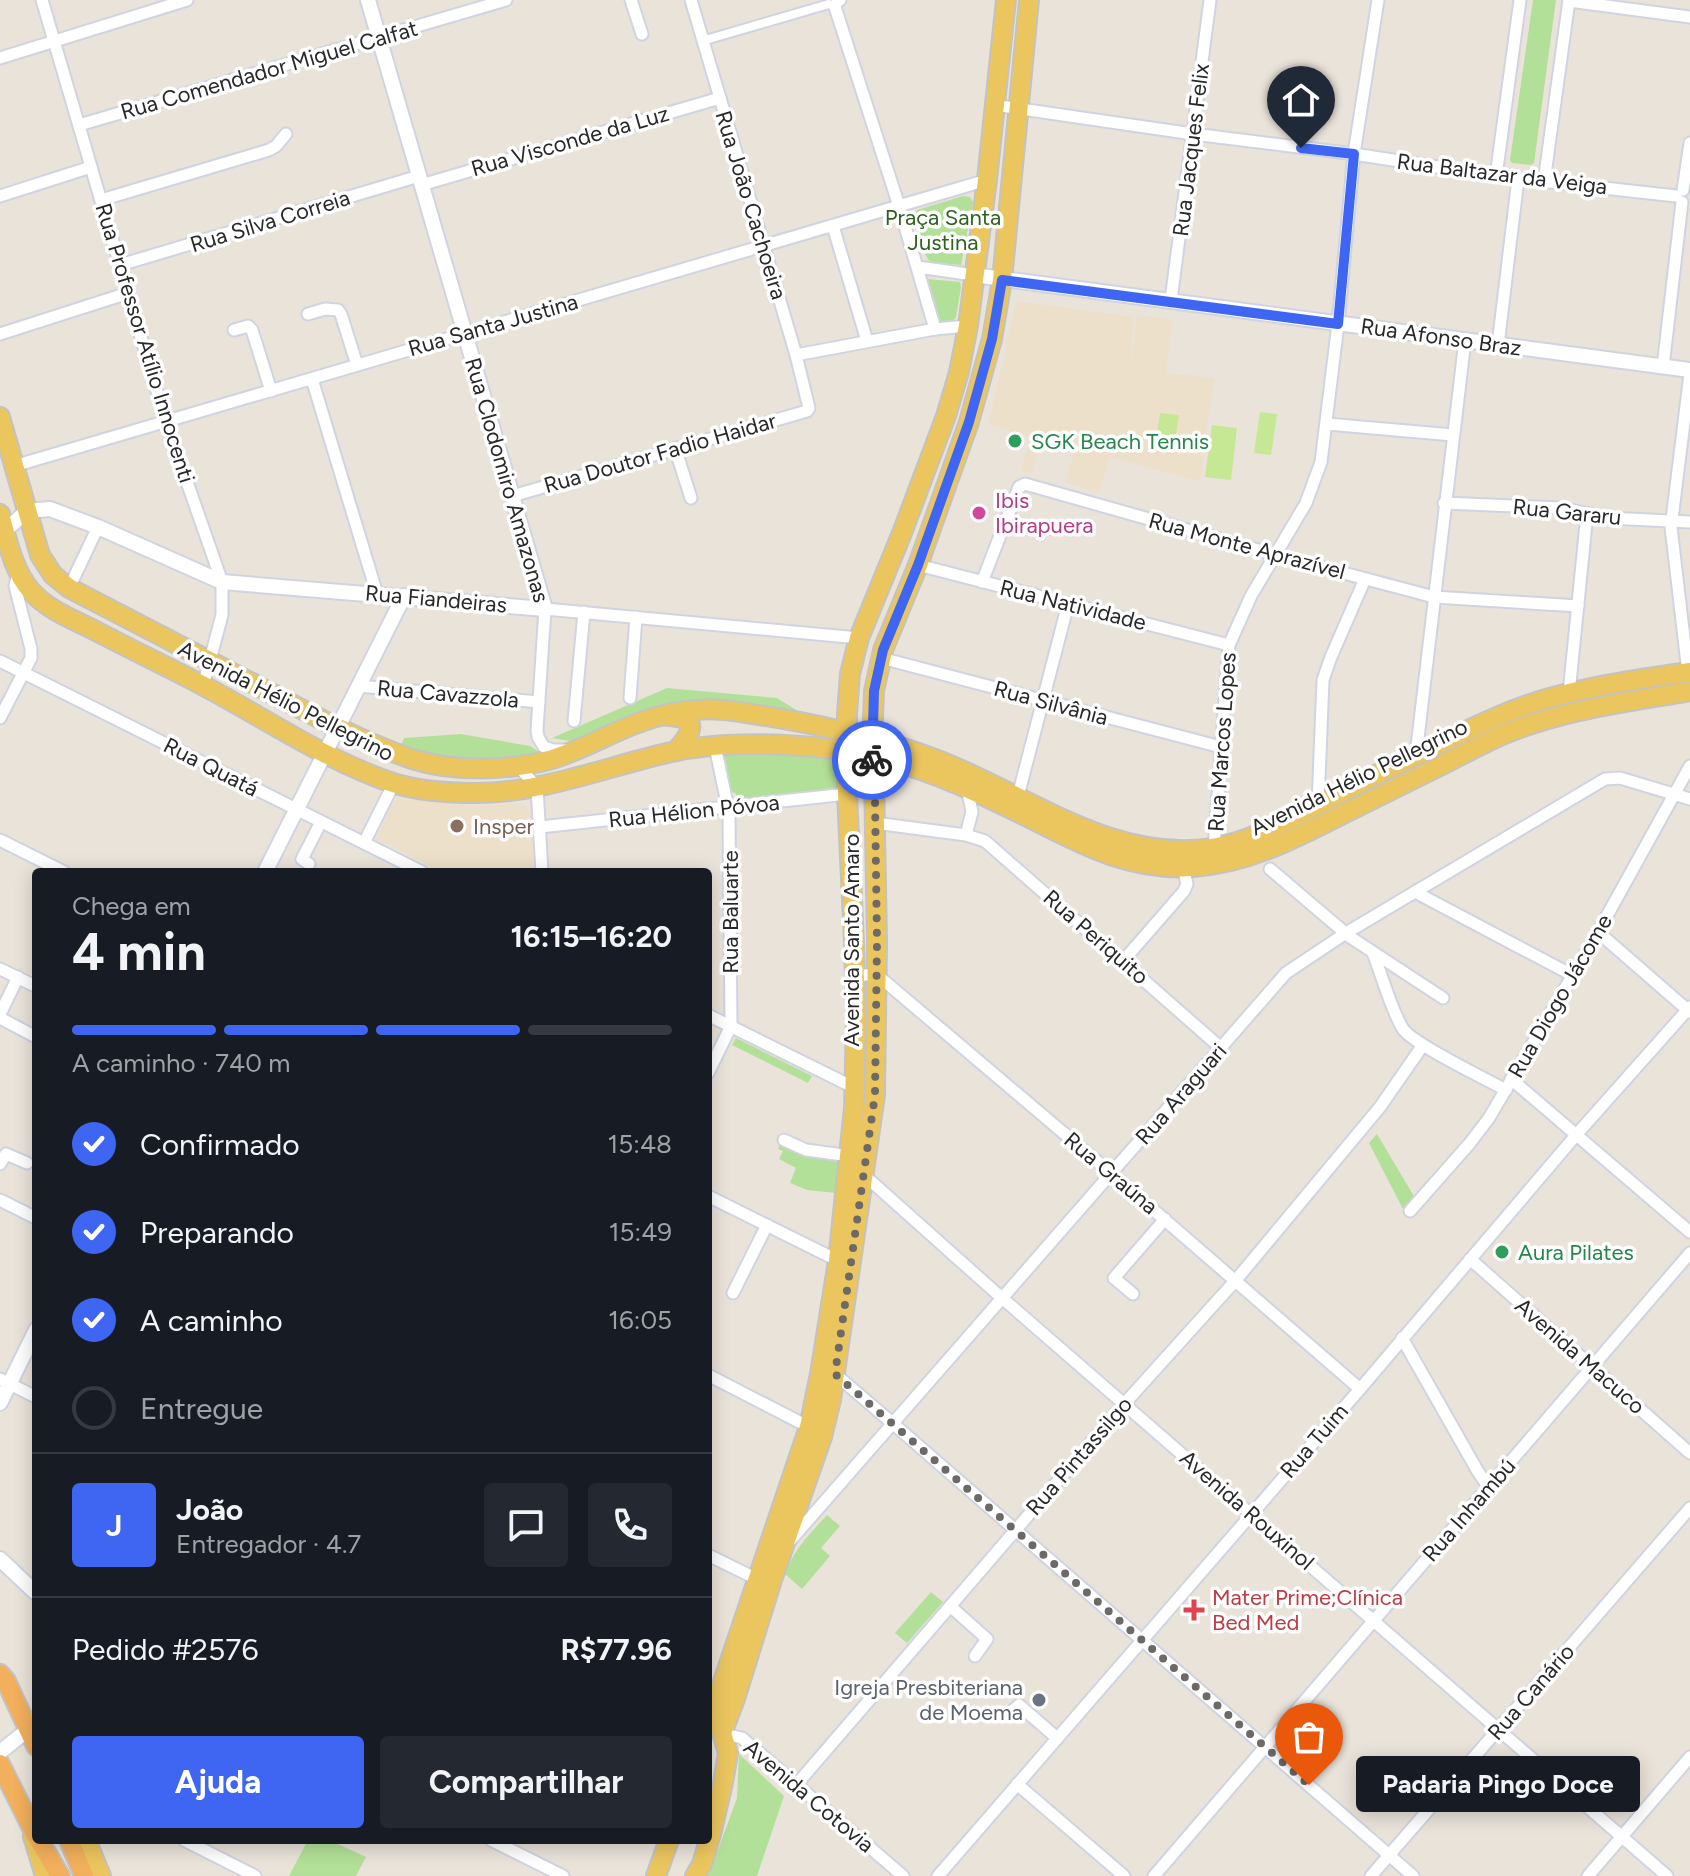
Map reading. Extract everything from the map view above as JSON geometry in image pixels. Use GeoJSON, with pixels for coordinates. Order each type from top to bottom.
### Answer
{"type":"FeatureCollection","features":[{"type":"Feature","properties":{"kind":"highway"},"geometry":{"type":"LineString","coordinates":[[0,1674],[32,1727]]}},
{"type":"Feature","properties":{"kind":"highway"},"geometry":{"type":"LineString","coordinates":[[0,1764],[32,1829]]}},
{"type":"Feature","properties":{"kind":"highway"},"geometry":{"type":"LineString","coordinates":[[40,1844],[60,1876]]}},
{"type":"Feature","properties":{"kind":"highway"},"geometry":{"type":"LineString","coordinates":[[71,1844],[84,1876]]}},
{"type":"Feature","properties":{"kind":"main road","name":"Avenida Santo Amaro"},"geometry":{"type":"LineString","coordinates":[[845,1264],[855,1088],[847,794],[850,674],[859,638],[946,416],[959,372],[987,180],[1006,0]]}},
{"type":"Feature","properties":{"kind":"main road","name":"Avenida Santo Amaro"},"geometry":{"type":"LineString","coordinates":[[765,1580],[782,1551],[822,1437],[827,1374],[845,1264],[864,1175],[875,1095],[874,691],[881,658],[969,422],[992,339],[1002,280],[1029,0]]}},
{"type":"Feature","properties":{"kind":"main road","name":"Avenida Hélio Pellegrino"},"geometry":{"type":"LineString","coordinates":[[0,417],[7,469],[27,511],[44,564],[69,588],[337,728],[414,760],[462,768],[498,769],[551,759],[637,723],[662,716],[703,710],[738,711],[848,742],[946,763],[1088,831],[1126,844],[1169,849],[1214,848],[1263,833],[1416,755],[1507,713],[1606,685],[1689,684]]}},
{"type":"Feature","properties":{"kind":"main road"},"geometry":{"type":"LineString","coordinates":[[2,527],[11,567]]}},
{"type":"Feature","properties":{"kind":"main road","name":"Avenida Hélio Pellegrino"},"geometry":{"type":"LineString","coordinates":[[11,567],[31,591],[56,612],[203,686],[325,753],[394,783],[474,793],[520,791],[676,751],[715,746],[848,742]]}},
{"type":"Feature","properties":{"kind":"main road","name":"Avenida Hélio Pellegrino"},"geometry":{"type":"LineString","coordinates":[[872,748],[967,788],[1075,842],[1106,854],[1148,864],[1192,867],[1239,859],[1283,844],[1499,736],[1537,722],[1689,684]]}},
{"type":"Feature","properties":{"kind":"main road"},"geometry":{"type":"LineString","coordinates":[[715,746],[713,728],[716,719],[738,711]]}},
{"type":"Feature","properties":{"kind":"main road"},"geometry":{"type":"LineString","coordinates":[[662,716],[684,718],[691,726],[688,736],[676,751]]}},
{"type":"Feature","properties":{"kind":"main road","name":"Avenida Santo Amaro"},"geometry":{"type":"LineString","coordinates":[[712,1830],[728,1753],[713,1730],[765,1580],[827,1374]]}},
{"type":"Feature","properties":{"kind":"main road"},"geometry":{"type":"LineString","coordinates":[[37,1844],[45,1876]]}},
{"type":"Feature","properties":{"kind":"main road"},"geometry":{"type":"LineString","coordinates":[[88,1844],[101,1876]]}},
{"type":"Feature","properties":{"kind":"main road"},"geometry":{"type":"LineString","coordinates":[[656,1876],[668,1844]]}},
{"type":"Feature","properties":{"kind":"main road","name":"Avenida Santo Amaro"},"geometry":{"type":"LineString","coordinates":[[695,1876],[708,1844]]}},
{"type":"Feature","properties":{"kind":"street","name":"Rua Professor Atílio Innocenti"},"geometry":{"type":"LineString","coordinates":[[42,0],[166,422],[222,582],[222,615],[203,686]]}},
{"type":"Feature","properties":{"kind":"street"},"geometry":{"type":"LineString","coordinates":[[0,58],[187,0]]}},
{"type":"Feature","properties":{"kind":"street","name":"Rua Clodomiro Amazonas"},"geometry":{"type":"LineString","coordinates":[[368,0],[545,609],[537,730],[541,744],[547,749],[575,750]]}},
{"type":"Feature","properties":{"kind":"street","name":"Rua Comendador Miguel Calfat"},"geometry":{"type":"LineString","coordinates":[[79,125],[506,0]]}},
{"type":"Feature","properties":{"kind":"street"},"geometry":{"type":"LineString","coordinates":[[631,0],[642,34]]}},
{"type":"Feature","properties":{"kind":"street","name":"Rua João Cachoeira"},"geometry":{"type":"LineString","coordinates":[[691,0],[796,355],[808,410]]}},
{"type":"Feature","properties":{"kind":"street","name":"Rua Jacques Felix"},"geometry":{"type":"LineString","coordinates":[[1171,300],[1210,0]]}},
{"type":"Feature","properties":{"kind":"street","name":"Rua Marcos Lopes"},"geometry":{"type":"LineString","coordinates":[[1214,848],[1229,645],[1251,596],[1306,503],[1321,462],[1354,154],[1378,0]]}},
{"type":"Feature","properties":{"kind":"street"},"geometry":{"type":"LineString","coordinates":[[1496,176],[1520,0]]}},
{"type":"Feature","properties":{"kind":"street"},"geometry":{"type":"LineString","coordinates":[[1544,182],[1569,0],[1690,17]]}},
{"type":"Feature","properties":{"kind":"street"},"geometry":{"type":"LineString","coordinates":[[702,41],[838,4],[935,329]]}},
{"type":"Feature","properties":{"kind":"street","name":"Rua Visconde da Luz"},"geometry":{"type":"LineString","coordinates":[[420,181],[720,98]]}},
{"type":"Feature","properties":{"kind":"street","name":"Rua Baltazar da Veiga"},"geometry":{"type":"LineString","coordinates":[[994,105],[1518,179],[1684,197]]}},
{"type":"Feature","properties":{"kind":"street"},"geometry":{"type":"LineString","coordinates":[[101,200],[269,150],[286,134]]}},
{"type":"Feature","properties":{"kind":"street"},"geometry":{"type":"LineString","coordinates":[[1663,367],[1690,143]]}},
{"type":"Feature","properties":{"kind":"street"},"geometry":{"type":"LineString","coordinates":[[0,196],[91,167]]}},
{"type":"Feature","properties":{"kind":"street"},"geometry":{"type":"LineString","coordinates":[[1498,345],[1518,179]]}},
{"type":"Feature","properties":{"kind":"street","name":"Rua Santa Justina"},"geometry":{"type":"LineString","coordinates":[[7,469],[987,180]]}},
{"type":"Feature","properties":{"kind":"street","name":"Rua Silva Correia"},"geometry":{"type":"LineString","coordinates":[[120,265],[420,181]]}},
{"type":"Feature","properties":{"kind":"street"},"geometry":{"type":"LineString","coordinates":[[833,226],[867,341]]}},
{"type":"Feature","properties":{"kind":"street"},"geometry":{"type":"LineString","coordinates":[[918,267],[974,275]]}},
{"type":"Feature","properties":{"kind":"street","name":"Rua Afonso Braz"},"geometry":{"type":"LineString","coordinates":[[974,275],[1690,372]]}},
{"type":"Feature","properties":{"kind":"street"},"geometry":{"type":"LineString","coordinates":[[0,334],[128,293]]}},
{"type":"Feature","properties":{"kind":"street"},"geometry":{"type":"LineString","coordinates":[[308,314],[325,309],[338,310],[357,365]]}},
{"type":"Feature","properties":{"kind":"street"},"geometry":{"type":"LineString","coordinates":[[234,330],[248,326],[252,330],[271,391]]}},
{"type":"Feature","properties":{"kind":"street"},"geometry":{"type":"LineString","coordinates":[[796,355],[935,329],[968,326]]}},
{"type":"Feature","properties":{"kind":"street"},"geometry":{"type":"LineString","coordinates":[[1416,755],[1465,340]]}},
{"type":"Feature","properties":{"kind":"street"},"geometry":{"type":"LineString","coordinates":[[1689,684],[1671,520],[1690,372]]}},
{"type":"Feature","properties":{"kind":"street"},"geometry":{"type":"LineString","coordinates":[[312,379],[377,594]]}},
{"type":"Feature","properties":{"kind":"street","name":"Rua Doutor Fadio Haidar"},"geometry":{"type":"LineString","coordinates":[[512,496],[808,410]]}},
{"type":"Feature","properties":{"kind":"street"},"geometry":{"type":"LineString","coordinates":[[1327,424],[1453,435]]}},
{"type":"Feature","properties":{"kind":"street"},"geometry":{"type":"LineString","coordinates":[[675,448],[691,498]]}},
{"type":"Feature","properties":{"kind":"street","name":"Rua Monte Aprazível"},"geometry":{"type":"LineString","coordinates":[[982,582],[1019,487],[1025,484],[1434,597],[1578,606]]}},
{"type":"Feature","properties":{"kind":"street","name":"Rua Gararu"},"geometry":{"type":"LineString","coordinates":[[1444,503],[1561,508],[1609,518],[1690,522]]}},
{"type":"Feature","properties":{"kind":"street"},"geometry":{"type":"LineString","coordinates":[[2,527],[27,511]]}},
{"type":"Feature","properties":{"kind":"street","name":"Rua Fiandeiras"},"geometry":{"type":"LineString","coordinates":[[27,511],[57,511],[222,582],[859,638]]}},
{"type":"Feature","properties":{"kind":"street"},"geometry":{"type":"LineString","coordinates":[[1569,693],[1587,514]]}},
{"type":"Feature","properties":{"kind":"street"},"geometry":{"type":"LineString","coordinates":[[69,588],[98,527]]}},
{"type":"Feature","properties":{"kind":"street","name":"Rua Natividade"},"geometry":{"type":"LineString","coordinates":[[918,565],[1229,645]]}},
{"type":"Feature","properties":{"kind":"street"},"geometry":{"type":"LineString","coordinates":[[0,718],[31,658],[11,567]]}},
{"type":"Feature","properties":{"kind":"street"},"geometry":{"type":"LineString","coordinates":[[1318,804],[1323,680],[1365,579]]}},
{"type":"Feature","properties":{"kind":"street"},"geometry":{"type":"LineString","coordinates":[[267,868],[404,596]]}},
{"type":"Feature","properties":{"kind":"street"},"geometry":{"type":"LineString","coordinates":[[1018,796],[1068,604]]}},
{"type":"Feature","properties":{"kind":"street"},"geometry":{"type":"LineString","coordinates":[[574,721],[584,612]]}},
{"type":"Feature","properties":{"kind":"street"},"geometry":{"type":"LineString","coordinates":[[630,698],[636,617]]}},
{"type":"Feature","properties":{"kind":"street","name":"Rua Silvânia"},"geometry":{"type":"LineString","coordinates":[[881,658],[1221,747]]}},
{"type":"Feature","properties":{"kind":"street","name":"Rua Quatá"},"geometry":{"type":"LineString","coordinates":[[0,661],[414,868]]}},
{"type":"Feature","properties":{"kind":"street","name":"Rua Cavazzola"},"geometry":{"type":"LineString","coordinates":[[358,686],[539,702]]}},
{"type":"Feature","properties":{"kind":"street","name":"Rua Baluarte"},"geometry":{"type":"LineString","coordinates":[[712,1065],[731,1026],[728,807],[715,746]]}},
{"type":"Feature","properties":{"kind":"street"},"geometry":{"type":"LineString","coordinates":[[518,766],[537,787],[542,868]]}},
{"type":"Feature","properties":{"kind":"street","name":"Rua Diogo Jácome"},"geometry":{"type":"LineString","coordinates":[[1410,1211],[1489,1118],[1598,932],[1690,766]]}},
{"type":"Feature","properties":{"kind":"street","name":"Rua Araguari"},"geometry":{"type":"LineString","coordinates":[[782,1551],[1286,973],[1346,933],[1605,779],[1620,778],[1690,799]]}},
{"type":"Feature","properties":{"kind":"street"},"geometry":{"type":"LineString","coordinates":[[364,843],[394,783]]}},
{"type":"Feature","properties":{"kind":"street"},"geometry":{"type":"LineString","coordinates":[[966,835],[972,812],[967,788]]}},
{"type":"Feature","properties":{"kind":"street","name":"Rua Hélion Póvoa"},"geometry":{"type":"LineString","coordinates":[[540,827],[847,794]]}},
{"type":"Feature","properties":{"kind":"street"},"geometry":{"type":"LineString","coordinates":[[309,864],[302,859],[321,822]]}},
{"type":"Feature","properties":{"kind":"street","name":"Rua Periquito"},"geometry":{"type":"LineString","coordinates":[[875,823],[966,835],[990,844],[1221,1048]]}},
{"type":"Feature","properties":{"kind":"street"},"geometry":{"type":"LineString","coordinates":[[0,840],[56,868]]}},
{"type":"Feature","properties":{"kind":"street"},"geometry":{"type":"LineString","coordinates":[[1123,961],[1184,891],[1187,884],[1183,867]]}},
{"type":"Feature","properties":{"kind":"street"},"geometry":{"type":"LineString","coordinates":[[1270,869],[1346,933],[1443,998]]}},
{"type":"Feature","properties":{"kind":"street"},"geometry":{"type":"LineString","coordinates":[[1415,892],[1572,975]]}},
{"type":"Feature","properties":{"kind":"street"},"geometry":{"type":"LineString","coordinates":[[1598,932],[1689,1010]]}},
{"type":"Feature","properties":{"kind":"street"},"geometry":{"type":"LineString","coordinates":[[1373,953],[1406,1033],[1423,1045],[1509,1084],[1577,1134],[1690,1232]]}},
{"type":"Feature","properties":{"kind":"street"},"geometry":{"type":"LineString","coordinates":[[0,969],[32,984]]}},
{"type":"Feature","properties":{"kind":"street"},"geometry":{"type":"LineString","coordinates":[[854,976],[876,974]]}},
{"type":"Feature","properties":{"kind":"street","name":"Rua Graúna"},"geometry":{"type":"LineString","coordinates":[[876,974],[1360,1389]]}},
{"type":"Feature","properties":{"kind":"street"},"geometry":{"type":"LineString","coordinates":[[18,977],[0,1016],[32,1035]]}},
{"type":"Feature","properties":{"kind":"street","name":"Rua Tuim"},"geometry":{"type":"LineString","coordinates":[[938,1876],[1577,1134],[1689,1010]]}},
{"type":"Feature","properties":{"kind":"street"},"geometry":{"type":"LineString","coordinates":[[712,1017],[855,1088]]}},
{"type":"Feature","properties":{"kind":"street","name":"Rua Pintassilgo"},"geometry":{"type":"LineString","coordinates":[[797,1784],[1125,1403],[1236,1280],[1380,1107],[1423,1045]]}},
{"type":"Feature","properties":{"kind":"street"},"geometry":{"type":"LineString","coordinates":[[784,1140],[806,1150],[851,1156]]}},
{"type":"Feature","properties":{"kind":"street"},"geometry":{"type":"LineString","coordinates":[[0,1164],[6,1154],[27,1163]]}},
{"type":"Feature","properties":{"kind":"street","name":"Avenida Rouxinol"},"geometry":{"type":"LineString","coordinates":[[864,1175],[1667,1876]]}},
{"type":"Feature","properties":{"kind":"street"},"geometry":{"type":"LineString","coordinates":[[712,1198],[845,1264]]}},
{"type":"Feature","properties":{"kind":"street"},"geometry":{"type":"LineString","coordinates":[[0,1200],[32,1216]]}},
{"type":"Feature","properties":{"kind":"street"},"geometry":{"type":"LineString","coordinates":[[1133,1294],[1114,1278],[1165,1219]]}},
{"type":"Feature","properties":{"kind":"street"},"geometry":{"type":"LineString","coordinates":[[733,1293],[767,1225]]}},
{"type":"Feature","properties":{"kind":"street","name":"Rua Inhambú"},"geometry":{"type":"LineString","coordinates":[[1154,1876],[1690,1253]]}},
{"type":"Feature","properties":{"kind":"street","name":"Avenida Macuco"},"geometry":{"type":"LineString","coordinates":[[1470,1259],[1690,1453]]}},
{"type":"Feature","properties":{"kind":"street"},"geometry":{"type":"LineString","coordinates":[[0,1403],[5,1382],[32,1337]]}},
{"type":"Feature","properties":{"kind":"street"},"geometry":{"type":"LineString","coordinates":[[1402,1338],[1489,1488]]}},
{"type":"Feature","properties":{"kind":"street"},"geometry":{"type":"LineString","coordinates":[[827,1374],[893,1424],[1413,1876]]}},
{"type":"Feature","properties":{"kind":"street"},"geometry":{"type":"LineString","coordinates":[[712,1377],[809,1427]]}},
{"type":"Feature","properties":{"kind":"street"},"geometry":{"type":"LineString","coordinates":[[5,1382],[32,1395]]}},
{"type":"Feature","properties":{"kind":"street","name":"Rua Canário"},"geometry":{"type":"LineString","coordinates":[[1371,1876],[1690,1508]]}},
{"type":"Feature","properties":{"kind":"street"},"geometry":{"type":"LineString","coordinates":[[712,1557],[765,1580]]}},
{"type":"Feature","properties":{"kind":"street"},"geometry":{"type":"LineString","coordinates":[[0,1559],[32,1589]]}},
{"type":"Feature","properties":{"kind":"street"},"geometry":{"type":"LineString","coordinates":[[950,1606],[987,1639],[975,1656]]}},
{"type":"Feature","properties":{"kind":"street"},"geometry":{"type":"LineString","coordinates":[[1009,1714],[1019,1705],[1057,1738]]}},
{"type":"Feature","properties":{"kind":"street","name":"Avenida Cotovia"},"geometry":{"type":"LineString","coordinates":[[713,1730],[742,1738],[903,1876]]}},
{"type":"Feature","properties":{"kind":"street"},"geometry":{"type":"LineString","coordinates":[[0,1752],[32,1732]]}},
{"type":"Feature","properties":{"kind":"street"},"geometry":{"type":"LineString","coordinates":[[1588,1876],[1690,1757]]}},
{"type":"Feature","properties":{"kind":"street"},"geometry":{"type":"LineString","coordinates":[[1017,1784],[1124,1876]]}},
{"type":"Feature","properties":{"kind":"street"},"geometry":{"type":"LineString","coordinates":[[192,1844],[255,1876]]}},
{"type":"Feature","properties":{"kind":"street"},"geometry":{"type":"LineString","coordinates":[[499,1844],[563,1876]]}},
{"type":"Feature","properties":{"kind":"shaded area"},"geometry":{"type":"Polygon","coordinates":[[[1016,301],[1134,317],[1128,384],[1137,315],[1172,319],[1166,373],[1214,378],[1200,481],[1110,457],[1099,492],[1066,482],[1075,448],[1041,439],[1032,473],[1021,470],[1031,437],[989,424],[1016,301]]]}},
{"type":"Feature","properties":{"kind":"shaded area","name":"Insper"},"geometry":{"type":"Polygon","coordinates":[[[394,801],[477,806],[517,803],[526,806],[531,813],[534,868],[435,868],[376,839],[394,801]]]}},
{"type":"Feature","properties":{"kind":"green space"},"geometry":{"type":"Polygon","coordinates":[[[1533,0],[1556,0],[1534,163],[1531,165],[1512,163],[1510,160],[1533,0]]]}},
{"type":"Feature","properties":{"kind":"green space","name":"Praça Santa Justina"},"geometry":{"type":"Polygon","coordinates":[[[963,196],[970,197],[973,202],[961,265],[930,262],[914,219],[917,210],[963,196]]]}},
{"type":"Feature","properties":{"kind":"green space"},"geometry":{"type":"Polygon","coordinates":[[[928,279],[960,282],[953,321],[942,324],[940,321],[928,279]]]}},
{"type":"Feature","properties":{"kind":"green space"},"geometry":{"type":"Polygon","coordinates":[[[1260,412],[1277,414],[1271,455],[1254,453],[1260,412]]]}},
{"type":"Feature","properties":{"kind":"green space"},"geometry":{"type":"Polygon","coordinates":[[[1160,413],[1179,415],[1173,452],[1155,449],[1160,413]]]}},
{"type":"Feature","properties":{"kind":"green space"},"geometry":{"type":"Polygon","coordinates":[[[1212,425],[1237,428],[1231,480],[1205,477],[1212,425]]]}},
{"type":"Feature","properties":{"kind":"green space"},"geometry":{"type":"Polygon","coordinates":[[[667,688],[777,698],[806,716],[730,704],[576,742],[552,738],[667,688]]]}},
{"type":"Feature","properties":{"kind":"green space"},"geometry":{"type":"Polygon","coordinates":[[[461,734],[530,746],[544,755],[458,763],[399,751],[404,738],[461,734]]]}},
{"type":"Feature","properties":{"kind":"green space"},"geometry":{"type":"Polygon","coordinates":[[[737,750],[841,757],[841,784],[835,796],[739,800],[731,791],[720,752],[737,750]]]}},
{"type":"Feature","properties":{"kind":"green space"},"geometry":{"type":"Polygon","coordinates":[[[736,1038],[812,1076],[808,1083],[732,1045],[736,1038]]]}},
{"type":"Feature","properties":{"kind":"green space"},"geometry":{"type":"Polygon","coordinates":[[[1377,1134],[1415,1198],[1404,1211],[1369,1143],[1377,1134]]]}},
{"type":"Feature","properties":{"kind":"green space"},"geometry":{"type":"Polygon","coordinates":[[[780,1144],[807,1154],[845,1158],[836,1193],[807,1190],[790,1183],[796,1168],[779,1159],[783,1151],[778,1149],[780,1144]]]}},
{"type":"Feature","properties":{"kind":"green space"},"geometry":{"type":"Polygon","coordinates":[[[827,1515],[840,1526],[821,1548],[830,1556],[802,1589],[785,1574],[788,1565],[827,1515]]]}},
{"type":"Feature","properties":{"kind":"green space"},"geometry":{"type":"Polygon","coordinates":[[[931,1592],[943,1602],[907,1643],[895,1633],[931,1592]]]}},
{"type":"Feature","properties":{"kind":"green space"},"geometry":{"type":"Polygon","coordinates":[[[739,1754],[784,1796],[757,1876],[706,1876],[737,1798],[739,1754]]]}},
{"type":"Feature","properties":{"kind":"green space"},"geometry":{"type":"Polygon","coordinates":[[[306,1844],[338,1844],[366,1857],[356,1876],[289,1876],[306,1844]]]}},
{"type":"Feature","properties":{"kind":"way so far"},"geometry":{"type":"LineString","coordinates":[[872,760],[877,942],[875,1095],[835,1374],[1309,1785]]}},
{"type":"Feature","properties":{"kind":"place","name":"SGK Beach Tennis"},"geometry":{"type":"Point","coordinates":[1015,441]}},
{"type":"Feature","properties":{"kind":"place","name":"Ibis Ibirapuera"},"geometry":{"type":"Point","coordinates":[979,513]}},
{"type":"Feature","properties":{"kind":"place","name":"Insper"},"geometry":{"type":"Point","coordinates":[457,826]}},
{"type":"Feature","properties":{"kind":"place","name":"Aura Pilates"},"geometry":{"type":"Point","coordinates":[1502,1252]}},
{"type":"Feature","properties":{"kind":"place","name":"Mater Prime;Clínica Bed Med"},"geometry":{"type":"Point","coordinates":[1194,1610]}},
{"type":"Feature","properties":{"kind":"place","name":"Igreja Presbiteriana de Moema"},"geometry":{"type":"Point","coordinates":[1039,1700]}},
{"type":"Feature","properties":{"kind":"place","name":"Padaria Pingo Doce"},"geometry":{"type":"Point","coordinates":[1309,1785]}},
{"type":"Feature","properties":{"kind":"route"},"geometry":{"type":"LineString","coordinates":[[872,760],[872,710],[883,650],[918,565],[969,422],[992,339],[1002,280],[1338,324],[1354,154],[1301,148]]}}]}
